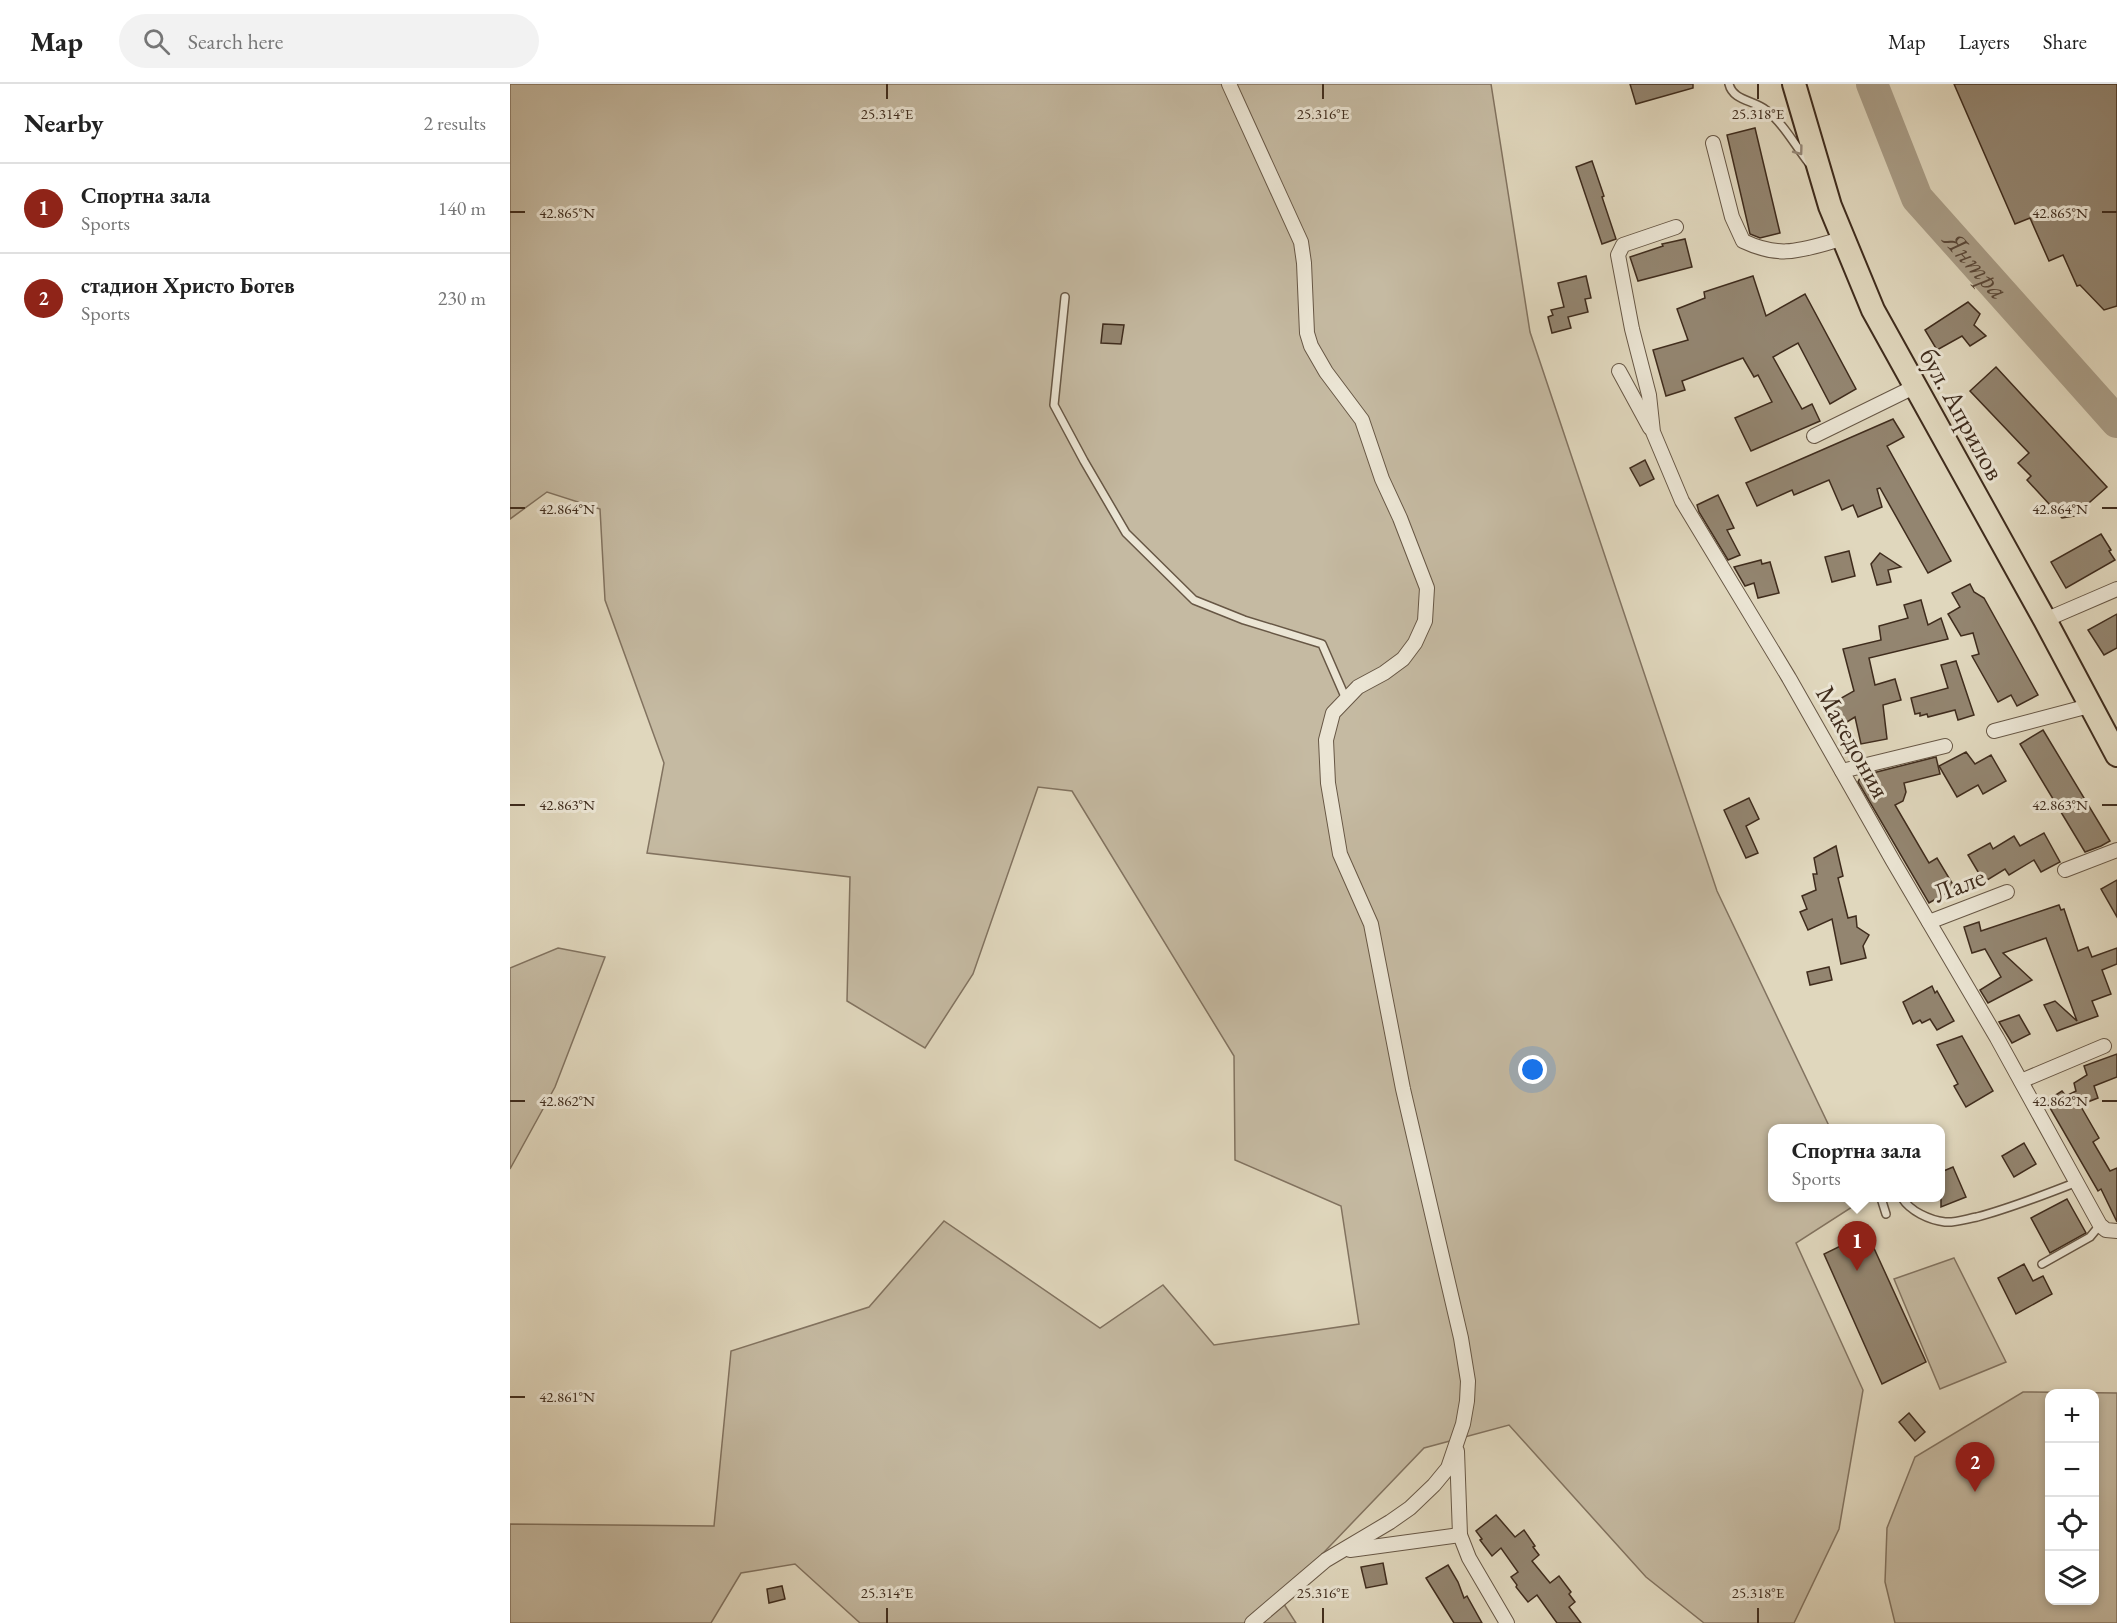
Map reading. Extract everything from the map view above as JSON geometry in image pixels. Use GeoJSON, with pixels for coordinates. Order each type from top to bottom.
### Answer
{"type":"FeatureCollection","features":[{"type":"Feature","properties":{"kind":"main road","name":"бул. Априлов"},"geometry":{"type":"LineString","coordinates":[[1794,84],[1821,179],[1842,239],[1873,310],[2117,755]]}},
{"type":"Feature","properties":{"kind":"street"},"geometry":{"type":"LineString","coordinates":[[1229,84],[1301,242],[1307,333],[1311,346],[1326,372],[1362,420],[1382,479],[1427,588],[1425,621],[1415,643],[1403,659],[1384,673],[1358,687],[1334,713],[1326,740],[1328,783],[1340,854],[1371,924],[1403,1089],[1461,1338],[1468,1381],[1467,1401],[1457,1446],[1448,1468],[1434,1485],[1410,1508],[1326,1560],[1252,1623]]}},
{"type":"Feature","properties":{"kind":"street"},"geometry":{"type":"LineString","coordinates":[[1713,143],[1732,217],[1743,241],[1762,250],[1790,252],[1842,239]]}},
{"type":"Feature","properties":{"kind":"street","name":"Македония"},"geometry":{"type":"LineString","coordinates":[[1676,226],[1623,245],[1618,255],[1632,329],[1649,395],[1653,432],[1682,501],[1789,678],[2077,1182],[2108,1229]]}},
{"type":"Feature","properties":{"kind":"street"},"geometry":{"type":"LineString","coordinates":[[1618,371],[1653,432]]}},
{"type":"Feature","properties":{"kind":"street"},"geometry":{"type":"LineString","coordinates":[[1814,436],[1914,387]]}},
{"type":"Feature","properties":{"kind":"street"},"geometry":{"type":"LineString","coordinates":[[2045,620],[2117,589]]}},
{"type":"Feature","properties":{"kind":"street"},"geometry":{"type":"LineString","coordinates":[[1994,731],[2090,706]]}},
{"type":"Feature","properties":{"kind":"street"},"geometry":{"type":"LineString","coordinates":[[1842,771],[1945,746]]}},
{"type":"Feature","properties":{"kind":"street"},"geometry":{"type":"LineString","coordinates":[[2065,870],[2117,850]]}},
{"type":"Feature","properties":{"kind":"street","name":"Лале"},"geometry":{"type":"LineString","coordinates":[[1929,922],[2007,892]]}},
{"type":"Feature","properties":{"kind":"street"},"geometry":{"type":"LineString","coordinates":[[2021,1081],[2104,1046]]}},
{"type":"Feature","properties":{"kind":"street"},"geometry":{"type":"LineString","coordinates":[[1457,1446],[1460,1535],[1469,1558],[1507,1623]]}},
{"type":"Feature","properties":{"kind":"street"},"geometry":{"type":"LineString","coordinates":[[1343,1551],[1460,1535]]}},
{"type":"Feature","properties":{"kind":"lane"},"geometry":{"type":"LineString","coordinates":[[1729,84],[1730,90],[1737,97],[1765,109],[1777,121],[1821,179]]}},
{"type":"Feature","properties":{"kind":"lane"},"geometry":{"type":"LineString","coordinates":[[1065,297],[1054,405],[1126,533],[1194,600],[1244,620],[1322,644],[1346,699]]}},
{"type":"Feature","properties":{"kind":"lane"},"geometry":{"type":"LineString","coordinates":[[1905,1202],[1908,1208],[1932,1218],[1944,1222],[1957,1221],[2008,1209],[2077,1182]]}},
{"type":"Feature","properties":{"kind":"lane"},"geometry":{"type":"LineString","coordinates":[[1882,1202],[1886,1214]]}},
{"type":"Feature","properties":{"kind":"lane"},"geometry":{"type":"LineString","coordinates":[[2042,1264],[2108,1229]]}},
{"type":"Feature","properties":{"kind":"shaded area"},"geometry":{"type":"Polygon","coordinates":[[[510,84],[1491,84],[1530,332],[1717,891],[1828,1124],[1768,1124],[1768,1202],[1860,1202],[1796,1243],[1863,1390],[1839,1529],[1794,1623],[1704,1623],[1646,1577],[1509,1425],[1424,1448],[1280,1598],[1296,1623],[860,1623],[795,1564],[741,1573],[711,1623],[510,1623],[510,1524],[714,1526],[731,1351],[869,1307],[944,1221],[1100,1328],[1163,1285],[1214,1345],[1359,1324],[1341,1206],[1235,1160],[1234,1056],[1072,791],[1038,787],[973,974],[925,1048],[847,1001],[850,877],[647,853],[664,763],[605,600],[600,509],[547,492],[510,519],[510,84]]]}},
{"type":"Feature","properties":{"kind":"shaded area"},"geometry":{"type":"Polygon","coordinates":[[[558,948],[605,957],[555,1087],[510,1169],[510,968],[558,948]]]}},
{"type":"Feature","properties":{"kind":"shaded area"},"geometry":{"type":"Polygon","coordinates":[[[1954,1258],[2006,1362],[1940,1389],[1894,1279],[1954,1258]]]}},
{"type":"Feature","properties":{"kind":"shaded area"},"geometry":{"type":"Polygon","coordinates":[[[2023,1392],[2045,1392],[2045,1605],[2099,1605],[2099,1393],[2117,1393],[2117,1623],[1895,1623],[1885,1582],[1887,1528],[1915,1457],[2023,1392]]]}},
{"type":"Feature","properties":{"kind":"building"},"geometry":{"type":"Polygon","coordinates":[[[1630,84],[1693,84],[1693,88],[1636,104],[1630,84]]]}},
{"type":"Feature","properties":{"kind":"building"},"geometry":{"type":"Polygon","coordinates":[[[1954,84],[2117,84],[2117,306],[2104,310],[2080,285],[2077,286],[2063,255],[2049,261],[2030,218],[2015,224],[1954,84]]]}},
{"type":"Feature","properties":{"kind":"building"},"geometry":{"type":"Polygon","coordinates":[[[1755,128],[1780,233],[1760,238],[1750,234],[1727,135],[1755,128]]]}},
{"type":"Feature","properties":{"kind":"building"},"geometry":{"type":"Polygon","coordinates":[[[1592,161],[1616,239],[1602,244],[1576,167],[1592,161]]]}},
{"type":"Feature","properties":{"kind":"building"},"geometry":{"type":"Polygon","coordinates":[[[1685,239],[1692,267],[1638,281],[1630,257],[1663,246],[1662,244],[1685,239]]]}},
{"type":"Feature","properties":{"kind":"building"},"geometry":{"type":"Polygon","coordinates":[[[1586,276],[1591,298],[1585,299],[1588,312],[1568,317],[1571,328],[1552,333],[1548,317],[1553,315],[1551,310],[1564,307],[1558,283],[1586,276]]]}},
{"type":"Feature","properties":{"kind":"building"},"geometry":{"type":"Polygon","coordinates":[[[1753,276],[1766,316],[1805,294],[1856,389],[1830,404],[1798,343],[1773,357],[1802,409],[1812,404],[1820,421],[1751,451],[1735,418],[1772,402],[1758,375],[1754,377],[1743,358],[1682,381],[1685,390],[1666,396],[1653,350],[1688,340],[1677,309],[1705,298],[1704,292],[1753,276]]]}},
{"type":"Feature","properties":{"kind":"building"},"geometry":{"type":"Polygon","coordinates":[[[1968,302],[1980,314],[1974,325],[1986,336],[1970,346],[1962,336],[1937,350],[1925,330],[1968,302]]]}},
{"type":"Feature","properties":{"kind":"building"},"geometry":{"type":"Polygon","coordinates":[[[1103,324],[1124,325],[1121,344],[1101,343],[1103,324]]]}},
{"type":"Feature","properties":{"kind":"building"},"geometry":{"type":"Polygon","coordinates":[[[1996,367],[2107,487],[2074,516],[2062,518],[2027,480],[2031,476],[2018,463],[2029,453],[1970,391],[1996,367]]]}},
{"type":"Feature","properties":{"kind":"building"},"geometry":{"type":"Polygon","coordinates":[[[1893,419],[1904,437],[1887,446],[1951,561],[1928,573],[1880,488],[1877,489],[1882,507],[1858,517],[1853,505],[1842,510],[1829,480],[1794,495],[1792,490],[1757,506],[1746,483],[1893,419]]]}},
{"type":"Feature","properties":{"kind":"building"},"geometry":{"type":"Polygon","coordinates":[[[1645,460],[1654,479],[1640,486],[1630,468],[1645,460]]]}},
{"type":"Feature","properties":{"kind":"building"},"geometry":{"type":"Polygon","coordinates":[[[1718,495],[1734,528],[1727,530],[1740,555],[1728,560],[1697,505],[1718,495]]]}},
{"type":"Feature","properties":{"kind":"building"},"geometry":{"type":"Polygon","coordinates":[[[2101,534],[2115,560],[2066,588],[2051,562],[2101,534]]]}},
{"type":"Feature","properties":{"kind":"building"},"geometry":{"type":"Polygon","coordinates":[[[1849,551],[1855,576],[1832,582],[1825,557],[1849,551]]]}},
{"type":"Feature","properties":{"kind":"building"},"geometry":{"type":"Polygon","coordinates":[[[1880,553],[1901,567],[1888,570],[1891,582],[1877,585],[1871,564],[1880,553]]]}},
{"type":"Feature","properties":{"kind":"building"},"geometry":{"type":"Polygon","coordinates":[[[1761,560],[1762,564],[1770,562],[1779,593],[1758,598],[1754,583],[1745,586],[1734,567],[1761,560]]]}},
{"type":"Feature","properties":{"kind":"building"},"geometry":{"type":"Polygon","coordinates":[[[1970,584],[1974,592],[1984,598],[2038,695],[2017,706],[2011,695],[1998,702],[1972,656],[1979,654],[1973,633],[1961,636],[1948,614],[1960,607],[1952,593],[1970,584]]]}},
{"type":"Feature","properties":{"kind":"building"},"geometry":{"type":"Polygon","coordinates":[[[1921,600],[1928,625],[1941,618],[1948,639],[1869,658],[1875,685],[1895,679],[1901,700],[1883,705],[1887,739],[1861,744],[1855,717],[1842,725],[1829,705],[1854,691],[1843,649],[1881,640],[1879,626],[1908,618],[1904,605],[1921,600]]]}},
{"type":"Feature","properties":{"kind":"building"},"geometry":{"type":"Polygon","coordinates":[[[2117,614],[2117,648],[2104,655],[2088,630],[2117,614]]]}},
{"type":"Feature","properties":{"kind":"building"},"geometry":{"type":"Polygon","coordinates":[[[1956,661],[1974,715],[1958,720],[1955,710],[1928,717],[1927,714],[1920,716],[1920,713],[1915,714],[1911,698],[1948,688],[1941,665],[1956,661]]]}},
{"type":"Feature","properties":{"kind":"building"},"geometry":{"type":"Polygon","coordinates":[[[2043,730],[2110,841],[2101,846],[2085,852],[2020,744],[2043,730]]]}},
{"type":"Feature","properties":{"kind":"building"},"geometry":{"type":"Polygon","coordinates":[[[1966,752],[1975,764],[1991,755],[2006,781],[1983,794],[1978,785],[1957,797],[1939,766],[1966,752]]]}},
{"type":"Feature","properties":{"kind":"building"},"geometry":{"type":"Polygon","coordinates":[[[1936,757],[1940,774],[1904,783],[1906,792],[1903,801],[1895,805],[1929,863],[1937,858],[1955,888],[1929,903],[1858,782],[1861,776],[1936,757]]]}},
{"type":"Feature","properties":{"kind":"building"},"geometry":{"type":"Polygon","coordinates":[[[1749,798],[1759,819],[1746,826],[1758,853],[1746,858],[1724,810],[1749,798]]]}},
{"type":"Feature","properties":{"kind":"building"},"geometry":{"type":"Polygon","coordinates":[[[2044,833],[2060,862],[2041,872],[2034,860],[2009,875],[2005,869],[1984,882],[1968,855],[1990,843],[1993,849],[2014,836],[2020,846],[2044,833]]]}},
{"type":"Feature","properties":{"kind":"building"},"geometry":{"type":"Polygon","coordinates":[[[1836,846],[1843,876],[1838,878],[1848,918],[1856,916],[1857,927],[1869,935],[1863,946],[1866,958],[1841,964],[1832,919],[1808,930],[1800,912],[1807,909],[1802,896],[1816,890],[1813,874],[1817,874],[1814,858],[1836,846]]]}},
{"type":"Feature","properties":{"kind":"building"},"geometry":{"type":"Polygon","coordinates":[[[2117,880],[2117,917],[2101,889],[2117,880]]]}},
{"type":"Feature","properties":{"kind":"building"},"geometry":{"type":"Polygon","coordinates":[[[2059,905],[2061,910],[2064,909],[2078,951],[2088,947],[2092,957],[2117,948],[2117,964],[2102,970],[2111,994],[2092,1001],[2098,1016],[2057,1031],[2044,1005],[2055,1001],[2077,1021],[2046,938],[2003,953],[2032,980],[1988,1003],[1980,990],[2001,977],[1985,949],[1972,953],[1964,927],[1979,922],[1981,931],[2059,905]]]}},
{"type":"Feature","properties":{"kind":"building"},"geometry":{"type":"Polygon","coordinates":[[[1829,967],[1832,980],[1810,985],[1807,972],[1829,967]]]}},
{"type":"Feature","properties":{"kind":"building"},"geometry":{"type":"Polygon","coordinates":[[[1932,986],[1954,1021],[1937,1030],[1930,1019],[1922,1023],[1920,1020],[1913,1024],[1903,1002],[1932,986]]]}},
{"type":"Feature","properties":{"kind":"building"},"geometry":{"type":"Polygon","coordinates":[[[2019,1015],[2030,1034],[2012,1043],[1999,1022],[2019,1015]]]}},
{"type":"Feature","properties":{"kind":"building"},"geometry":{"type":"Polygon","coordinates":[[[1962,1036],[1993,1091],[1966,1107],[1954,1086],[1958,1084],[1937,1045],[1962,1036]]]}},
{"type":"Feature","properties":{"kind":"building"},"geometry":{"type":"Polygon","coordinates":[[[2117,1054],[2117,1077],[2094,1086],[2098,1098],[2080,1105],[2099,1138],[2093,1142],[2110,1171],[2117,1168],[2117,1222],[2101,1189],[2098,1191],[2046,1101],[2062,1091],[2066,1096],[2076,1091],[2074,1083],[2087,1075],[2084,1066],[2117,1054]]]}},
{"type":"Feature","properties":{"kind":"building"},"geometry":{"type":"Polygon","coordinates":[[[2024,1143],[2036,1164],[2014,1177],[2002,1156],[2024,1143]]]}},
{"type":"Feature","properties":{"kind":"building"},"geometry":{"type":"Polygon","coordinates":[[[1953,1167],[1966,1197],[1941,1207],[1941,1202],[1945,1202],[1945,1170],[1953,1167]]]}},
{"type":"Feature","properties":{"kind":"building"},"geometry":{"type":"Polygon","coordinates":[[[2067,1199],[2086,1233],[2050,1253],[2031,1218],[2067,1199]]]}},
{"type":"Feature","properties":{"kind":"building"},"geometry":{"type":"Polygon","coordinates":[[[1867,1233],[1926,1362],[1882,1384],[1824,1254],[1867,1233]]]}},
{"type":"Feature","properties":{"kind":"building"},"geometry":{"type":"Polygon","coordinates":[[[2024,1264],[2033,1281],[2043,1276],[2052,1294],[2016,1314],[1998,1278],[2024,1264]]]}},
{"type":"Feature","properties":{"kind":"building"},"geometry":{"type":"Polygon","coordinates":[[[1909,1413],[1925,1432],[1915,1441],[1899,1422],[1909,1413]]]}},
{"type":"Feature","properties":{"kind":"building"},"geometry":{"type":"Polygon","coordinates":[[[1496,1515],[1515,1537],[1524,1530],[1539,1555],[1532,1561],[1550,1583],[1559,1576],[1571,1592],[1569,1594],[1575,1602],[1569,1607],[1581,1623],[1557,1623],[1537,1595],[1528,1602],[1516,1587],[1511,1577],[1518,1572],[1501,1548],[1492,1556],[1476,1531],[1496,1515]]]}},
{"type":"Feature","properties":{"kind":"building"},"geometry":{"type":"Polygon","coordinates":[[[1383,1563],[1387,1584],[1366,1588],[1361,1567],[1383,1563]]]}},
{"type":"Feature","properties":{"kind":"building"},"geometry":{"type":"Polygon","coordinates":[[[1448,1565],[1464,1598],[1467,1596],[1482,1623],[1454,1623],[1426,1578],[1448,1565]]]}},
{"type":"Feature","properties":{"kind":"building"},"geometry":{"type":"Polygon","coordinates":[[[782,1586],[785,1599],[769,1603],[767,1589],[782,1586]]]}},
{"type":"Feature","properties":{"kind":"waterway","name":"Янтра"},"geometry":{"type":"LineString","coordinates":[[1872,84],[1917,198],[2117,422]]}},
{"type":"Feature","properties":{"kind":"place","name":"Спортна зала"},"geometry":{"type":"Point","coordinates":[1857,1271]}},
{"type":"Feature","properties":{"kind":"place","name":"стадион Христо Ботев"},"geometry":{"type":"Point","coordinates":[1975,1492]}}]}
